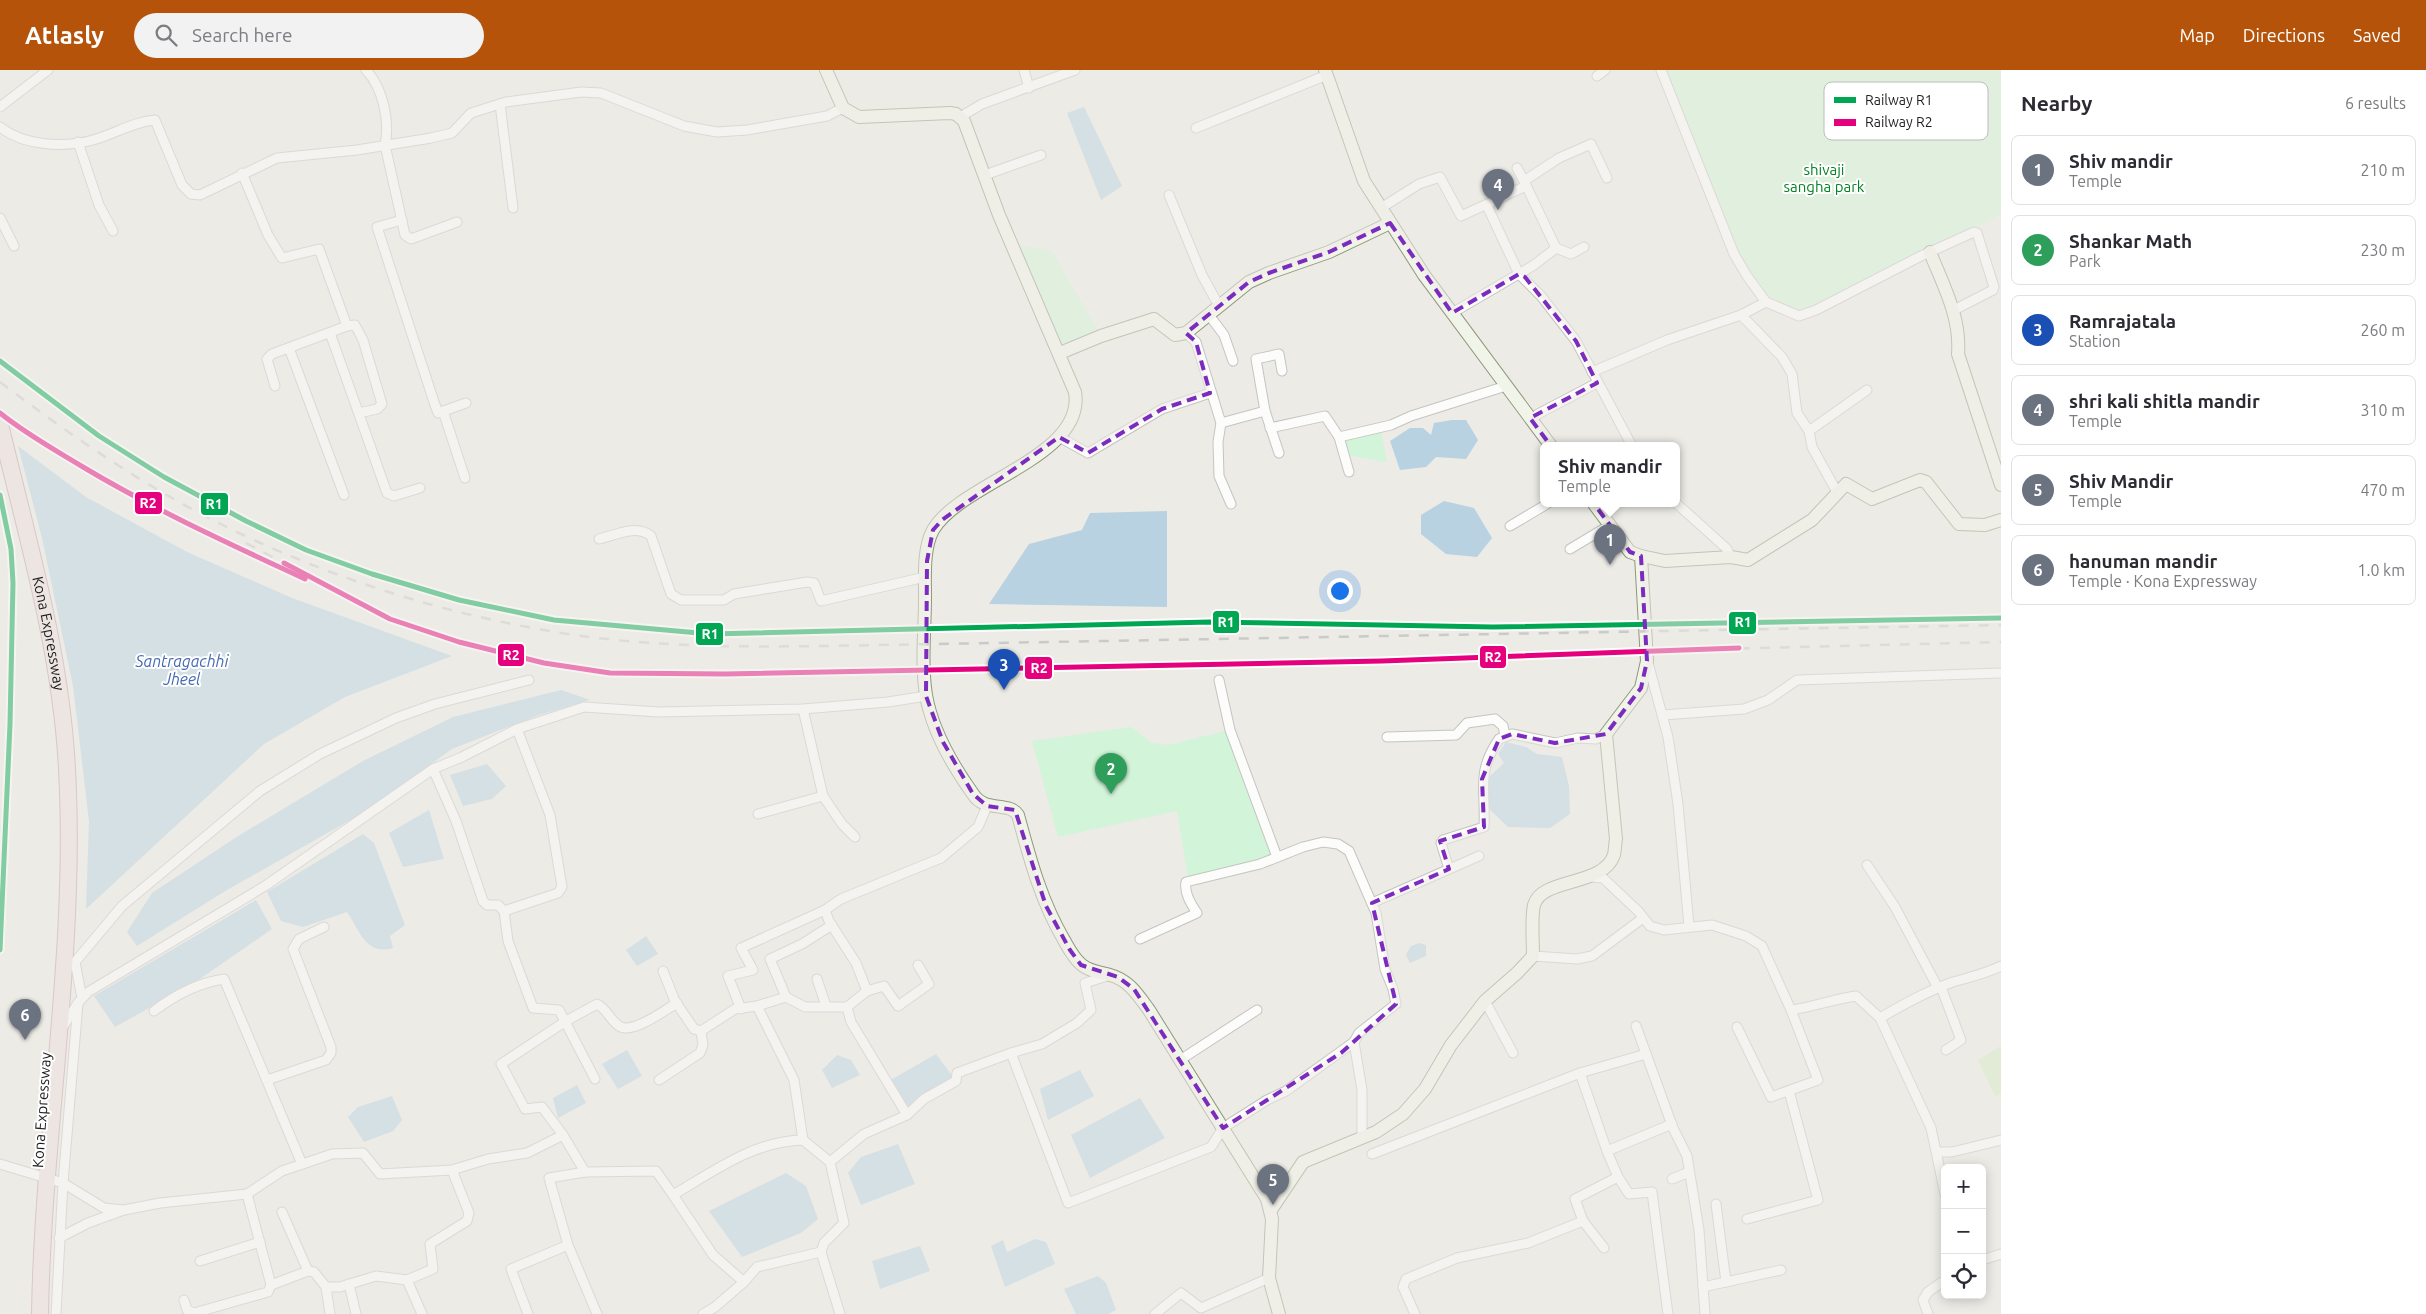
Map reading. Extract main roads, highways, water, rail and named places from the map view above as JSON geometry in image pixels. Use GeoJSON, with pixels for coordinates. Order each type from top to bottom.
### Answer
{"type":"FeatureCollection","features":[{"type":"Feature","properties":{"kind":"highway","name":"Kona Expressway"},"geometry":{"type":"LineString","coordinates":[[0,424],[46,612],[58,681],[67,769],[68,914],[49,1179],[30,1314]]}},
{"type":"Feature","properties":{"kind":"highway","name":"Kona Expressway"},"geometry":{"type":"LineString","coordinates":[[40,1314],[45,1195],[49,1179],[58,909],[67,847]]}},
{"type":"Feature","properties":{"kind":"water"},"geometry":{"type":"Polygon","coordinates":[[[1084,107],[1122,186],[1101,200],[1067,113],[1084,107]]]}},
{"type":"Feature","properties":{"kind":"water"},"geometry":{"type":"Polygon","coordinates":[[[1466,420],[1478,440],[1466,459],[1436,457],[1426,467],[1400,470],[1390,441],[1410,428],[1423,428],[1431,435],[1434,423],[1466,420]]]}},
{"type":"Feature","properties":{"kind":"water","name":"Santragachhi Jheel"},"geometry":{"type":"Polygon","coordinates":[[[18,446],[86,497],[187,552],[292,598],[452,656],[345,697],[264,744],[86,909],[89,821],[73,686],[42,538],[18,446]]]}},
{"type":"Feature","properties":{"kind":"water"},"geometry":{"type":"Polygon","coordinates":[[[1444,501],[1474,508],[1492,538],[1477,557],[1446,554],[1421,534],[1421,515],[1444,501]]]}},
{"type":"Feature","properties":{"kind":"water"},"geometry":{"type":"Polygon","coordinates":[[[1167,511],[1167,607],[989,604],[1029,544],[1082,530],[1090,513],[1167,511]]]}},
{"type":"Feature","properties":{"kind":"water"},"geometry":{"type":"Polygon","coordinates":[[[561,690],[590,700],[539,715],[452,749],[366,811],[227,890],[137,946],[127,932],[152,893],[235,838],[363,761],[453,717],[561,690]]]}},
{"type":"Feature","properties":{"kind":"water"},"geometry":{"type":"Polygon","coordinates":[[[1506,742],[1526,747],[1537,754],[1562,757],[1569,786],[1570,814],[1550,828],[1508,827],[1486,806],[1489,777],[1504,763],[1498,754],[1506,742]]]}},
{"type":"Feature","properties":{"kind":"water"},"geometry":{"type":"Polygon","coordinates":[[[487,764],[506,786],[492,799],[463,806],[450,775],[487,764]]]}},
{"type":"Feature","properties":{"kind":"water"},"geometry":{"type":"Polygon","coordinates":[[[429,810],[444,859],[403,867],[389,833],[429,810]]]}},
{"type":"Feature","properties":{"kind":"water"},"geometry":{"type":"Polygon","coordinates":[[[363,834],[374,843],[405,925],[390,936],[393,948],[384,950],[370,945],[360,934],[347,912],[303,927],[281,921],[267,892],[363,834]]]}},
{"type":"Feature","properties":{"kind":"water"},"geometry":{"type":"Polygon","coordinates":[[[256,900],[272,929],[194,983],[115,1027],[94,996],[256,900]]]}},
{"type":"Feature","properties":{"kind":"water"},"geometry":{"type":"Polygon","coordinates":[[[646,936],[658,954],[637,966],[626,950],[646,936]]]}},
{"type":"Feature","properties":{"kind":"water"},"geometry":{"type":"Polygon","coordinates":[[[1419,943],[1426,945],[1426,956],[1410,963],[1406,955],[1411,946],[1419,943]]]}},
{"type":"Feature","properties":{"kind":"water"},"geometry":{"type":"Polygon","coordinates":[[[627,1050],[642,1076],[618,1089],[602,1064],[627,1050]]]}},
{"type":"Feature","properties":{"kind":"water"},"geometry":{"type":"Polygon","coordinates":[[[936,1054],[956,1081],[924,1099],[911,1116],[889,1081],[936,1054]]]}},
{"type":"Feature","properties":{"kind":"water"},"geometry":{"type":"Polygon","coordinates":[[[837,1055],[851,1060],[860,1075],[832,1088],[822,1070],[837,1055]]]}},
{"type":"Feature","properties":{"kind":"water"},"geometry":{"type":"Polygon","coordinates":[[[1080,1070],[1094,1096],[1048,1120],[1040,1089],[1080,1070]]]}},
{"type":"Feature","properties":{"kind":"water"},"geometry":{"type":"Polygon","coordinates":[[[577,1085],[586,1103],[558,1118],[553,1098],[577,1085]]]}},
{"type":"Feature","properties":{"kind":"water"},"geometry":{"type":"Polygon","coordinates":[[[392,1096],[402,1120],[393,1131],[364,1142],[348,1117],[358,1107],[392,1096]]]}},
{"type":"Feature","properties":{"kind":"water"},"geometry":{"type":"Polygon","coordinates":[[[1140,1098],[1165,1138],[1090,1178],[1071,1135],[1140,1098]]]}},
{"type":"Feature","properties":{"kind":"water"},"geometry":{"type":"Polygon","coordinates":[[[898,1144],[915,1184],[861,1205],[848,1173],[861,1157],[898,1144]]]}},
{"type":"Feature","properties":{"kind":"water"},"geometry":{"type":"Polygon","coordinates":[[[786,1173],[806,1186],[818,1219],[801,1233],[742,1257],[709,1211],[786,1173]]]}},
{"type":"Feature","properties":{"kind":"water"},"geometry":{"type":"Polygon","coordinates":[[[1035,1239],[1046,1242],[1055,1264],[1005,1287],[991,1246],[1003,1240],[1007,1252],[1035,1239]]]}},
{"type":"Feature","properties":{"kind":"water"},"geometry":{"type":"Polygon","coordinates":[[[920,1246],[930,1271],[880,1289],[872,1261],[920,1246]]]}},
{"type":"Feature","properties":{"kind":"water"},"geometry":{"type":"Polygon","coordinates":[[[1098,1276],[1106,1283],[1116,1310],[1108,1314],[1076,1314],[1064,1289],[1098,1276]]]}},
{"type":"Feature","properties":{"kind":"railway"},"geometry":{"type":"LineString","coordinates":[[0,382],[74,436],[151,486],[205,516],[296,559],[344,577],[440,607],[539,629],[589,637],[677,645],[795,646],[2001,625]]}},
{"type":"Feature","properties":{"kind":"railway"},"geometry":{"type":"LineString","coordinates":[[0,413],[61,456],[128,494],[264,560]]}},
{"type":"Feature","properties":{"kind":"railway"},"geometry":{"type":"LineString","coordinates":[[0,495],[11,549],[13,583],[10,724],[0,950]]}},
{"type":"Feature","properties":{"kind":"railway"},"geometry":{"type":"LineString","coordinates":[[246,543],[390,619],[459,642],[544,663],[610,673],[725,674],[1382,661],[1646,651],[2001,642]]}},
{"type":"Feature","properties":{"kind":"rail line","name":"R1"},"geometry":{"type":"LineString","coordinates":[[0,361],[99,436],[164,477],[246,521],[306,550],[372,574],[459,600],[554,620],[710,634],[1209,622],[1493,627],[2001,618]]}},
{"type":"Feature","properties":{"kind":"rail line","name":"R2"},"geometry":{"type":"LineString","coordinates":[[0,413],[41,442],[110,483],[193,526],[305,579]]}},
{"type":"Feature","properties":{"kind":"rail line","name":"R1"},"geometry":{"type":"LineString","coordinates":[[0,495],[11,549],[13,583],[10,724],[0,950]]}},
{"type":"Feature","properties":{"kind":"rail line","name":"R2"},"geometry":{"type":"LineString","coordinates":[[284,563],[390,619],[459,642],[544,663],[610,673],[725,674],[1382,661],[1739,648]]}},
{"type":"Feature","properties":{"kind":"place","name":"shri kali shitla mandir"},"geometry":{"type":"Point","coordinates":[1498,210]}},
{"type":"Feature","properties":{"kind":"place","name":"Shiv mandir"},"geometry":{"type":"Point","coordinates":[1610,565]}},
{"type":"Feature","properties":{"kind":"place","name":"Ramrajatala"},"geometry":{"type":"Point","coordinates":[1004,690]}},
{"type":"Feature","properties":{"kind":"place","name":"Shankar Math"},"geometry":{"type":"Point","coordinates":[1111,794]}},
{"type":"Feature","properties":{"kind":"place","name":"hanuman mandir"},"geometry":{"type":"Point","coordinates":[25,1040]}},
{"type":"Feature","properties":{"kind":"place","name":"Shiv Mandir"},"geometry":{"type":"Point","coordinates":[1273,1205]}},
{"type":"Feature","properties":{"kind":"park label","name":"shivaji sangha park"},"geometry":{"type":"Point","coordinates":[1824,178]}}]}
